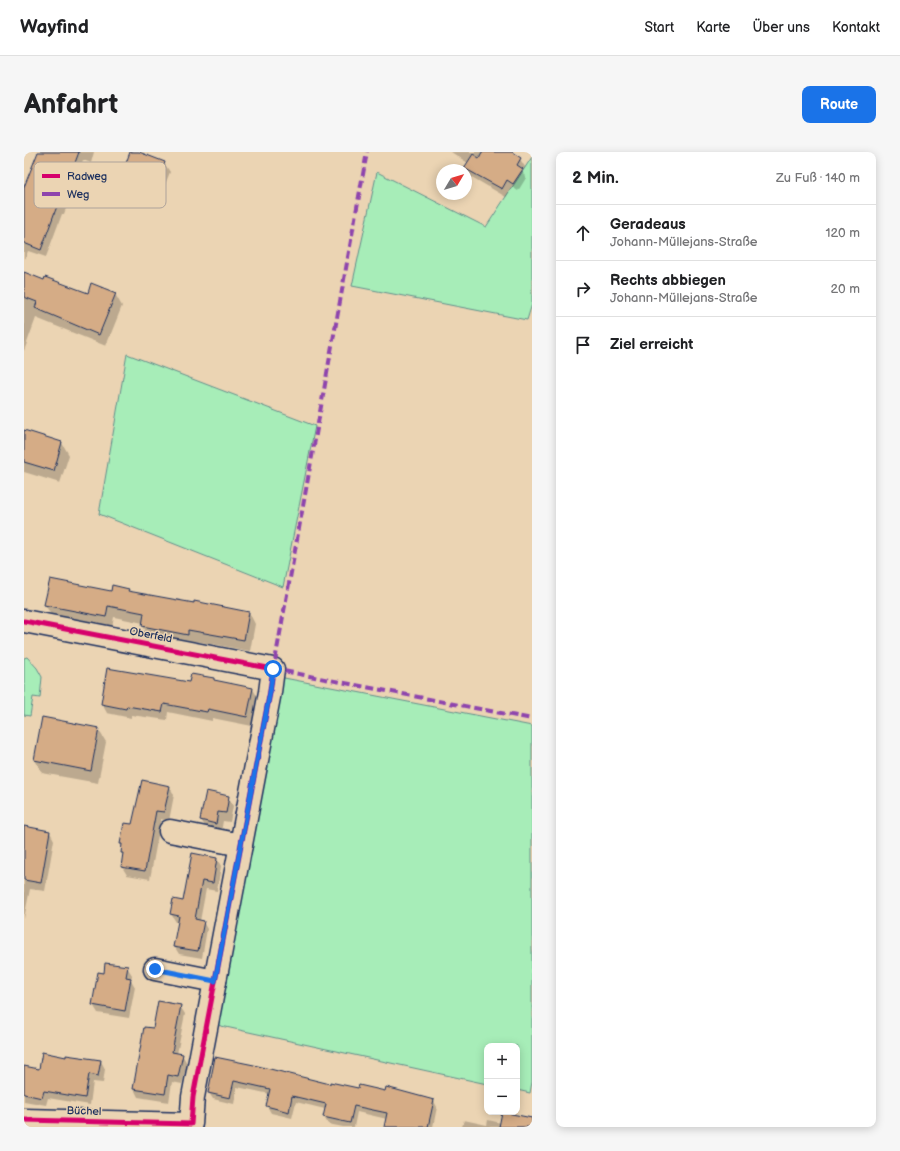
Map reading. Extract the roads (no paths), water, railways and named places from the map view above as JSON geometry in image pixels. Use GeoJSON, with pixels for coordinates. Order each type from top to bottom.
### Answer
{"type":"FeatureCollection","features":[{"type":"Feature","properties":{"kind":"street","name":"Oberfeld"},"geometry":{"type":"LineString","coordinates":[[24,621],[273,669],[241,845]]}},
{"type":"Feature","properties":{"kind":"street"},"geometry":{"type":"LineString","coordinates":[[170,831],[241,845],[193,1097],[194,1126]]}},
{"type":"Feature","properties":{"kind":"street"},"geometry":{"type":"LineString","coordinates":[[155,969],[215,981]]}},
{"type":"Feature","properties":{"kind":"street","name":"Büchel"},"geometry":{"type":"LineString","coordinates":[[24,1120],[194,1126]]}}]}
